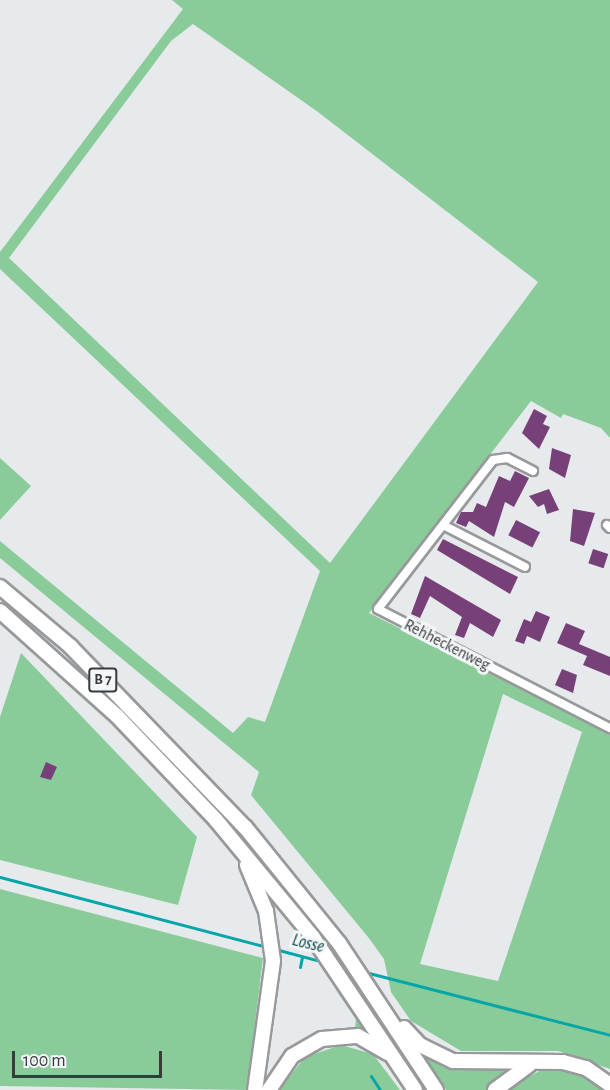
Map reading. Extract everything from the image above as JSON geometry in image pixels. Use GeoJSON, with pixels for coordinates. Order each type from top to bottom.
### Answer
{"type":"FeatureCollection","features":[{"type":"Feature","properties":{"kind":"highway","name":"B 7"},"geometry":{"type":"LineString","coordinates":[[0,587],[70,646],[201,778],[339,943],[436,1090]]}},
{"type":"Feature","properties":{"kind":"highway","name":"B 7"},"geometry":{"type":"LineString","coordinates":[[0,611],[117,716],[233,840],[312,936],[350,988],[415,1090]]}},
{"type":"Feature","properties":{"kind":"highway"},"geometry":{"type":"LineString","coordinates":[[233,840],[270,927],[274,973],[255,1090]]}},
{"type":"Feature","properties":{"kind":"highway"},"geometry":{"type":"LineString","coordinates":[[380,1002],[415,1040],[447,1059],[480,1064],[543,1062],[580,1066],[610,1085]]}},
{"type":"Feature","properties":{"kind":"highway"},"geometry":{"type":"LineString","coordinates":[[269,1090],[292,1056],[328,1037],[363,1037],[397,1060]]}},
{"type":"Feature","properties":{"kind":"highway"},"geometry":{"type":"LineString","coordinates":[[495,1090],[516,1071],[543,1062]]}},
{"type":"Feature","properties":{"kind":"street","name":"Rehheckenweg"},"geometry":{"type":"LineString","coordinates":[[533,471],[507,458],[493,460],[378,609],[610,728]]}},
{"type":"Feature","properties":{"kind":"street"},"geometry":{"type":"LineString","coordinates":[[443,525],[525,567]]}},
{"type":"Feature","properties":{"kind":"green space"},"geometry":{"type":"Polygon","coordinates":[[[172,0],[610,0],[610,438],[601,428],[563,414],[561,418],[531,401],[369,613],[610,734],[610,1069],[558,1051],[461,1051],[411,1021],[391,992],[384,959],[251,795],[259,772],[0,558],[0,541],[233,733],[248,717],[265,722],[320,571],[0,269],[0,252],[183,9],[172,0]],[[193,24],[171,41],[9,258],[330,563],[538,282],[318,112],[193,24]],[[503,694],[420,964],[498,981],[582,732],[503,694]]]}},
{"type":"Feature","properties":{"kind":"green space"},"geometry":{"type":"Polygon","coordinates":[[[0,458],[31,486],[0,520],[0,458]]]}},
{"type":"Feature","properties":{"kind":"green space"},"geometry":{"type":"Polygon","coordinates":[[[21,653],[197,837],[178,905],[0,860],[0,717],[21,653]]]}},
{"type":"Feature","properties":{"kind":"green space"},"geometry":{"type":"Polygon","coordinates":[[[0,889],[263,958],[247,1090],[0,1086],[0,889]]]}},
{"type":"Feature","properties":{"kind":"green space"},"geometry":{"type":"Polygon","coordinates":[[[274,980],[277,995],[264,1082],[281,1059],[308,1040],[355,1028],[356,1019],[333,986],[371,1037],[317,1039],[267,1090],[256,1090],[274,980]]]}},
{"type":"Feature","properties":{"kind":"green space"},"geometry":{"type":"Polygon","coordinates":[[[341,1045],[373,1054],[400,1090],[279,1090],[305,1057],[341,1045]]]}},
{"type":"Feature","properties":{"kind":"green space"},"geometry":{"type":"Polygon","coordinates":[[[421,1050],[438,1056],[522,1064],[493,1090],[446,1090],[421,1050]]]}},
{"type":"Feature","properties":{"kind":"green space"},"geometry":{"type":"Polygon","coordinates":[[[545,1068],[581,1073],[605,1090],[505,1090],[545,1068]]]}},
{"type":"Feature","properties":{"kind":"building"},"geometry":{"type":"Polygon","coordinates":[[[534,409],[547,416],[543,424],[550,427],[539,449],[522,433],[534,409]]]}},
{"type":"Feature","properties":{"kind":"building"},"geometry":{"type":"Polygon","coordinates":[[[552,448],[571,455],[565,478],[549,469],[552,448]]]}},
{"type":"Feature","properties":{"kind":"building"},"geometry":{"type":"Polygon","coordinates":[[[515,471],[529,478],[514,507],[505,502],[494,537],[469,521],[466,527],[456,523],[461,512],[473,512],[477,503],[486,507],[499,476],[510,481],[515,471]]]}},
{"type":"Feature","properties":{"kind":"building"},"geometry":{"type":"Polygon","coordinates":[[[549,489],[559,510],[547,514],[544,504],[538,507],[529,496],[549,489]]]}},
{"type":"Feature","properties":{"kind":"building"},"geometry":{"type":"Polygon","coordinates":[[[573,509],[595,513],[584,546],[570,541],[573,509]]]}},
{"type":"Feature","properties":{"kind":"building"},"geometry":{"type":"Polygon","coordinates":[[[516,520],[540,532],[532,547],[508,535],[516,520]]]}},
{"type":"Feature","properties":{"kind":"building"},"geometry":{"type":"Polygon","coordinates":[[[443,539],[518,577],[510,594],[437,550],[443,539]]]}},
{"type":"Feature","properties":{"kind":"building"},"geometry":{"type":"Polygon","coordinates":[[[593,549],[608,554],[604,568],[588,563],[593,549]]]}},
{"type":"Feature","properties":{"kind":"building"},"geometry":{"type":"Polygon","coordinates":[[[425,576],[501,620],[493,637],[470,623],[464,638],[455,635],[462,617],[430,596],[420,618],[411,614],[425,576]]]}},
{"type":"Feature","properties":{"kind":"building"},"geometry":{"type":"Polygon","coordinates":[[[536,611],[550,617],[540,642],[527,636],[524,644],[515,641],[524,619],[531,622],[536,611]]]}},
{"type":"Feature","properties":{"kind":"building"},"geometry":{"type":"Polygon","coordinates":[[[566,623],[585,631],[579,644],[610,657],[610,676],[583,665],[587,656],[557,643],[566,623]]]}},
{"type":"Feature","properties":{"kind":"building"},"geometry":{"type":"Polygon","coordinates":[[[562,669],[577,675],[573,693],[555,685],[562,669]]]}},
{"type":"Feature","properties":{"kind":"building"},"geometry":{"type":"Polygon","coordinates":[[[46,762],[57,767],[51,780],[40,777],[46,762]]]}},
{"type":"Feature","properties":{"kind":"waterway","name":"Losse"},"geometry":{"type":"LineString","coordinates":[[0,877],[266,947]]}},
{"type":"Feature","properties":{"kind":"waterway","name":"Losse"},"geometry":{"type":"LineString","coordinates":[[275,949],[324,962]]}},
{"type":"Feature","properties":{"kind":"waterway"},"geometry":{"type":"LineString","coordinates":[[300,967],[302,957]]}},
{"type":"Feature","properties":{"kind":"waterway","name":"Losse"},"geometry":{"type":"LineString","coordinates":[[365,972],[610,1035]]}},
{"type":"Feature","properties":{"kind":"waterway"},"geometry":{"type":"LineString","coordinates":[[371,1076],[380,1090]]}}]}
